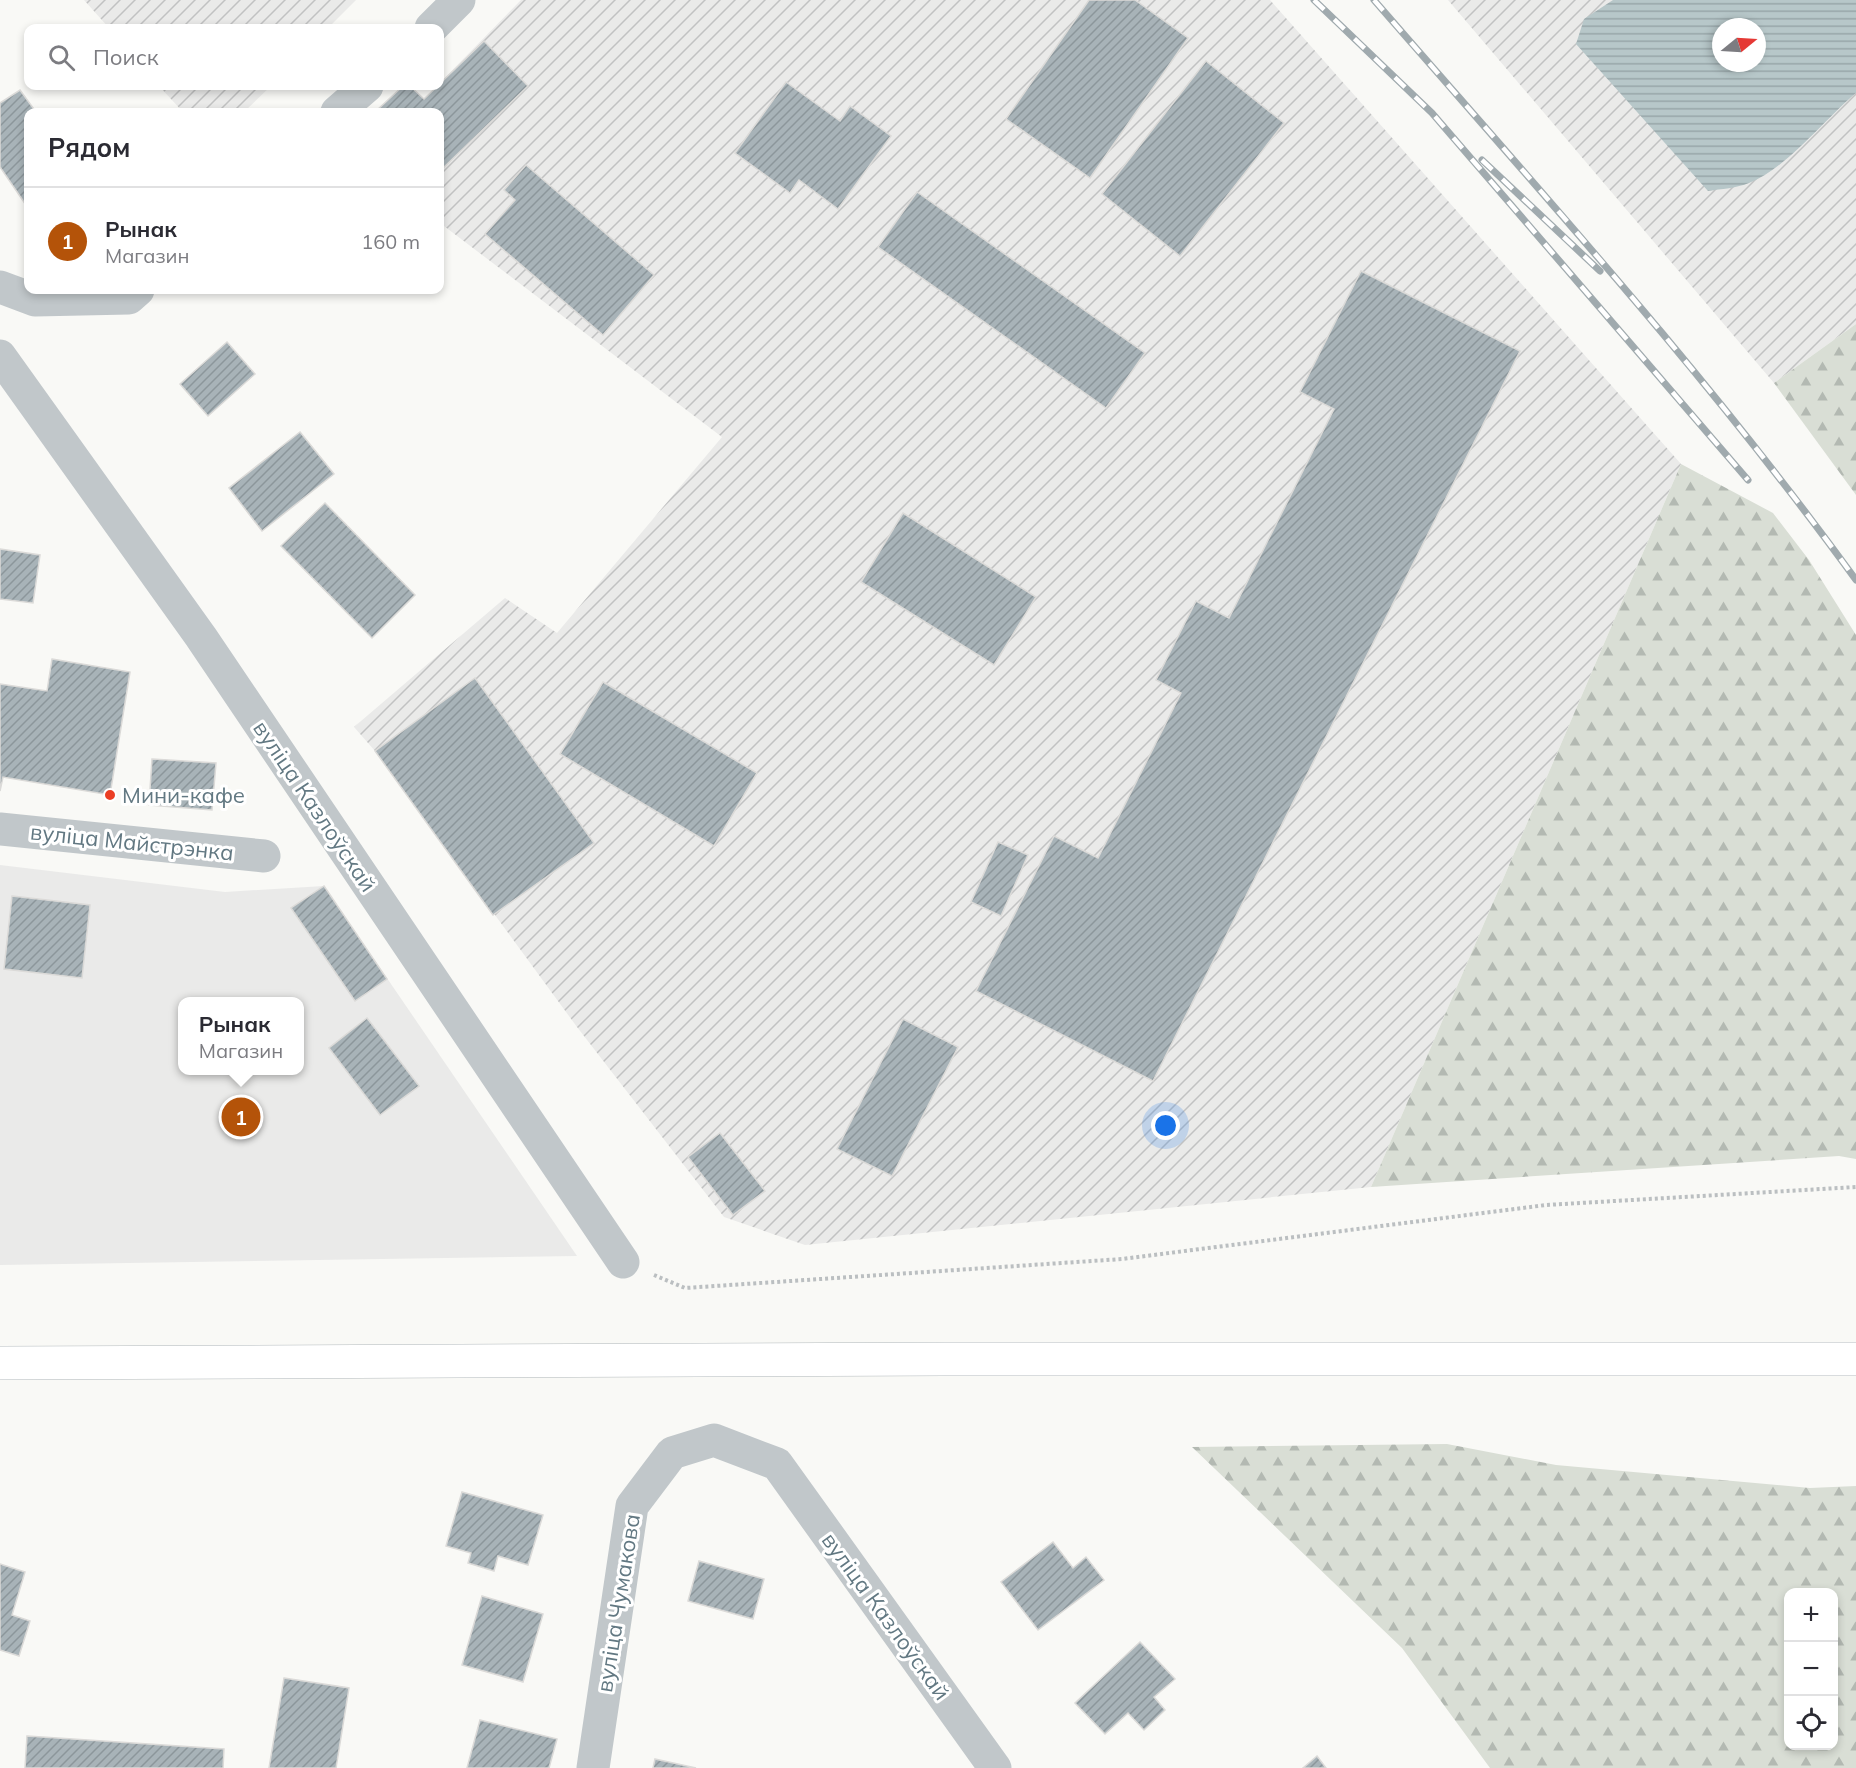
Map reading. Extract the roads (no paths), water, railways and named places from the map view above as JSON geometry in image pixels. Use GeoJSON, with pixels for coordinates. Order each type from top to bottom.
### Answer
{"type":"FeatureCollection","features":[{"type":"Feature","properties":{"kind":"main road"},"geometry":{"type":"LineString","coordinates":[[0,1363],[933,1359],[1856,1359]]}},
{"type":"Feature","properties":{"kind":"street"},"geometry":{"type":"LineString","coordinates":[[435,24],[459,0]]}},
{"type":"Feature","properties":{"kind":"street"},"geometry":{"type":"LineString","coordinates":[[341,108],[362,90]]}},
{"type":"Feature","properties":{"kind":"street"},"geometry":{"type":"LineString","coordinates":[[0,287],[35,300],[129,298],[134,294]]}},
{"type":"Feature","properties":{"kind":"street","name":"вуліца Казлоўскай"},"geometry":{"type":"LineString","coordinates":[[0,356],[201,637],[622,1262]]}},
{"type":"Feature","properties":{"kind":"street","name":"вуліца Майстрэнка"},"geometry":{"type":"LineString","coordinates":[[0,829],[264,856]]}},
{"type":"Feature","properties":{"kind":"street","name":"вуліца Чумакова"},"geometry":{"type":"LineString","coordinates":[[593,1768],[632,1506],[672,1453],[714,1440],[777,1464]]}},
{"type":"Feature","properties":{"kind":"street","name":"вуліца Казлоўскай"},"geometry":{"type":"LineString","coordinates":[[777,1464],[995,1768]]}},
{"type":"Feature","properties":{"kind":"railway"},"geometry":{"type":"LineString","coordinates":[[1314,0],[1432,113],[1748,480]]}},
{"type":"Feature","properties":{"kind":"railway"},"geometry":{"type":"LineString","coordinates":[[1374,0],[1682,357],[1800,504],[1856,580]]}},
{"type":"Feature","properties":{"kind":"railway"},"geometry":{"type":"LineString","coordinates":[[1482,160],[1600,271]]}},
{"type":"Feature","properties":{"kind":"place","name":"Мини-кафе"},"geometry":{"type":"Point","coordinates":[110,795]}},
{"type":"Feature","properties":{"kind":"place","name":"Рынак"},"geometry":{"type":"Point","coordinates":[241,1117]}}]}
